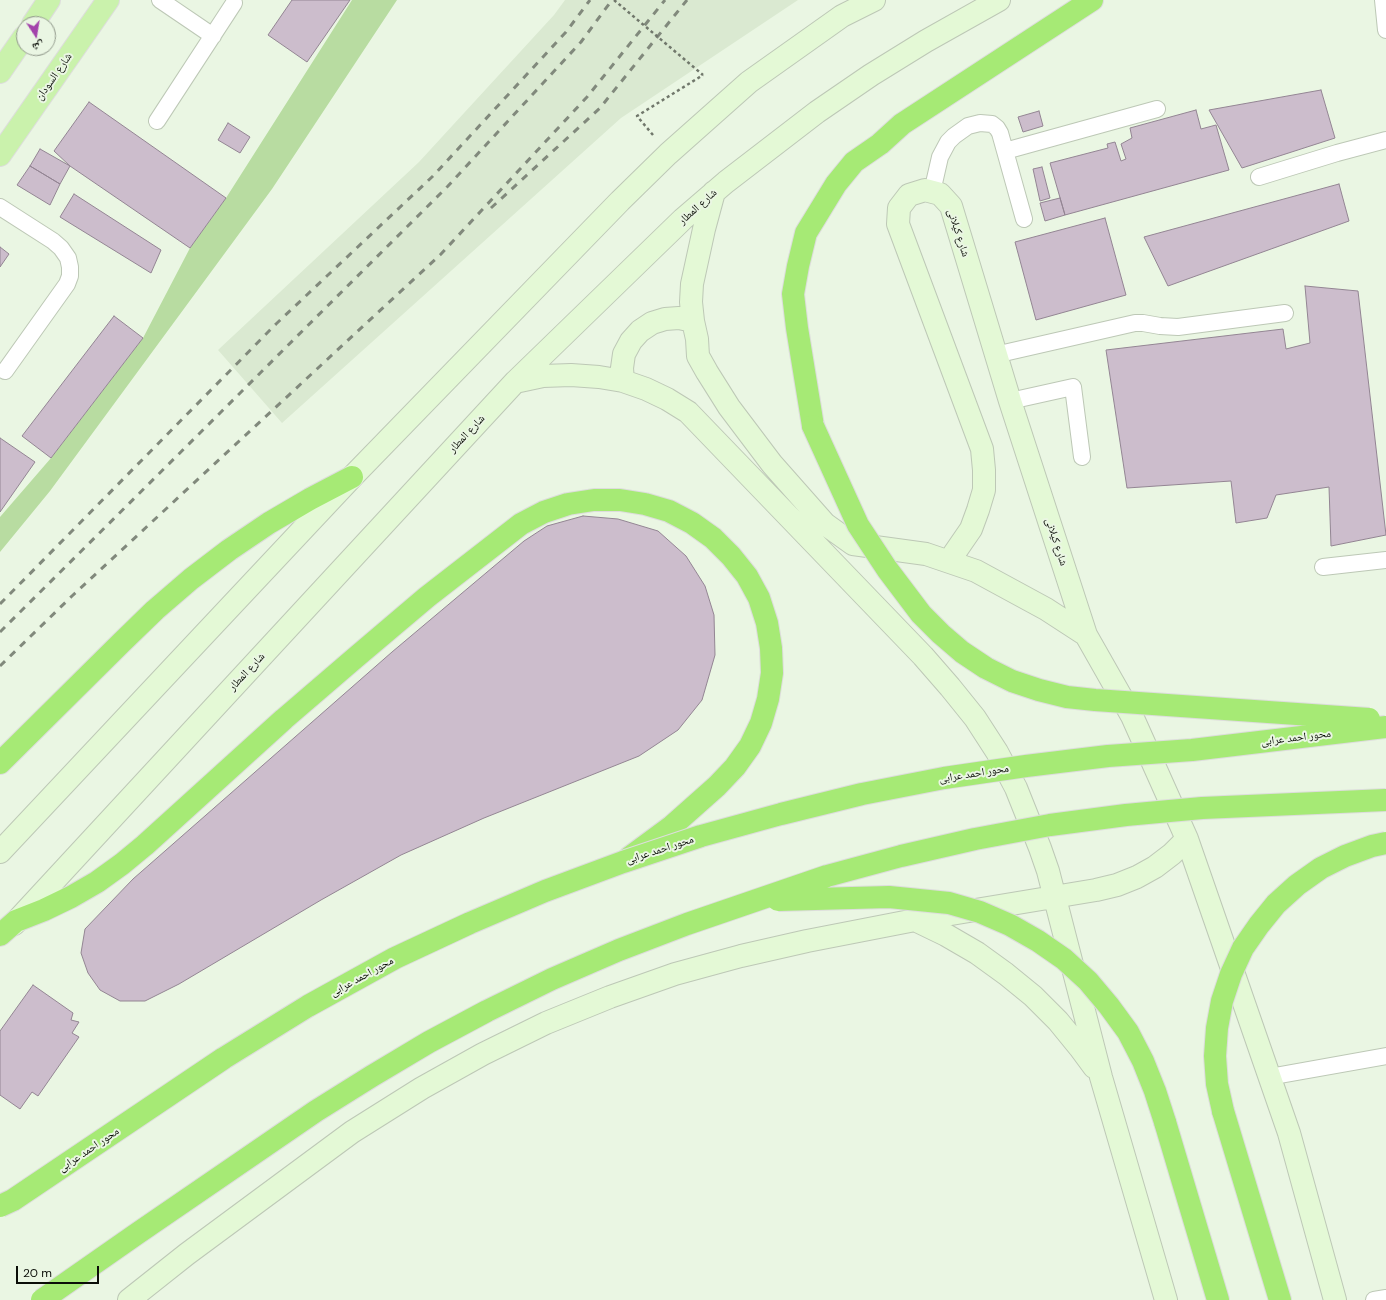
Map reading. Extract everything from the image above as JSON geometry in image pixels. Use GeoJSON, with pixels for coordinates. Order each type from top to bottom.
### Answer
{"type":"FeatureCollection","features":[{"type":"Feature","properties":{"kind":"highway"},"geometry":{"type":"LineString","coordinates":[[1092,0],[902,124],[880,144],[854,162],[836,184],[806,233],[793,294],[813,426],[858,525],[886,569],[921,614],[940,634],[962,652],[986,668],[1012,681],[1067,697],[1386,721]]}},
{"type":"Feature","properties":{"kind":"highway"},"geometry":{"type":"LineString","coordinates":[[0,763],[120,643],[191,579],[229,550],[269,524],[310,499],[352,477]]}},
{"type":"Feature","properties":{"kind":"highway"},"geometry":{"type":"LineString","coordinates":[[0,935],[16,921],[71,897],[97,882],[122,864],[284,719],[355,658],[427,597],[521,524],[544,512],[568,504],[594,500],[620,500],[645,504],[669,511],[692,523],[713,538],[732,556],[747,576],[759,598],[767,623],[772,648],[772,673],[768,699],[761,723],[746,751],[735,767],[695,806],[654,840],[623,862]]}},
{"type":"Feature","properties":{"kind":"highway","name":"محور احمد عرابى"},"geometry":{"type":"LineString","coordinates":[[4,1207],[224,1058],[308,1006],[395,958],[470,923],[623,862],[701,836],[781,814],[862,794],[944,778],[1108,756],[1192,750],[1386,727]]}},
{"type":"Feature","properties":{"kind":"highway"},"geometry":{"type":"LineString","coordinates":[[42,1300],[138,1232],[316,1111],[429,1042],[487,1011],[559,976],[619,950],[687,924],[827,876],[901,856],[975,839],[1050,825],[1126,815],[1202,808],[1386,800]]}},
{"type":"Feature","properties":{"kind":"highway"},"geometry":{"type":"LineString","coordinates":[[1280,1300],[1231,1141],[1217,1084],[1215,1056],[1217,1028],[1222,1001],[1231,974],[1243,948],[1276,904],[1297,885],[1321,868],[1346,856],[1372,846],[1386,843]]}},
{"type":"Feature","properties":{"kind":"highway"},"geometry":{"type":"LineString","coordinates":[[755,901],[890,897],[949,903],[980,912],[1010,925],[1038,941],[1064,959],[1088,982],[1109,1006],[1128,1032],[1143,1061],[1157,1097],[1218,1300]]}},
{"type":"Feature","properties":{"kind":"main road"},"geometry":{"type":"LineString","coordinates":[[38,16],[49,0]]}},
{"type":"Feature","properties":{"kind":"main road","name":"شارع السودان"},"geometry":{"type":"LineString","coordinates":[[0,155],[108,0]]}},
{"type":"Feature","properties":{"kind":"main road"},"geometry":{"type":"LineString","coordinates":[[0,72],[16,49]]}},
{"type":"Feature","properties":{"kind":"street"},"geometry":{"type":"LineString","coordinates":[[0,852],[352,477],[668,154],[749,82],[849,8],[874,0]]}},
{"type":"Feature","properties":{"kind":"street","name":"شارع المطار"},"geometry":{"type":"LineString","coordinates":[[0,942],[16,921],[515,382],[683,220],[714,192],[771,146],[817,112],[871,75],[926,41],[999,0]]}},
{"type":"Feature","properties":{"kind":"street"},"geometry":{"type":"LineString","coordinates":[[932,192],[925,190],[909,195],[899,208],[898,224],[982,449],[984,470],[984,490],[971,529],[949,561]]}},
{"type":"Feature","properties":{"kind":"street"},"geometry":{"type":"LineString","coordinates":[[714,192],[692,284],[691,302],[698,356],[729,407],[772,464],[825,524],[853,544],[926,554],[976,571],[1046,609],[1086,634]]}},
{"type":"Feature","properties":{"kind":"street","name":"شارع كيلانى"},"geometry":{"type":"LineString","coordinates":[[932,192],[940,194],[951,206],[1010,401],[1086,634],[1132,716],[1187,839],[1289,1133],[1335,1300]]}},
{"type":"Feature","properties":{"kind":"street"},"geometry":{"type":"LineString","coordinates":[[622,381],[624,354],[631,341],[640,331],[652,323],[665,319],[679,318],[693,321]]}},
{"type":"Feature","properties":{"kind":"street"},"geometry":{"type":"LineString","coordinates":[[515,382],[543,376],[571,375],[599,377],[622,381],[646,389],[667,399],[688,412],[912,645],[950,687],[975,718],[993,746],[1016,788],[1040,848],[1100,1077],[1166,1300]]}},
{"type":"Feature","properties":{"kind":"street"},"geometry":{"type":"LineString","coordinates":[[129,1300],[188,1254],[352,1132],[422,1088],[483,1054],[546,1023],[610,996],[674,974],[740,956],[792,944],[915,920],[1096,890],[1117,885],[1137,877],[1155,867],[1172,854],[1187,839]]}},
{"type":"Feature","properties":{"kind":"street"},"geometry":{"type":"LineString","coordinates":[[915,920],[946,935],[977,953],[1033,996],[1058,1021],[1080,1048],[1100,1077]]}},
{"type":"Feature","properties":{"kind":"lane"},"geometry":{"type":"LineString","coordinates":[[160,0],[213,36]]}},
{"type":"Feature","properties":{"kind":"lane"},"geometry":{"type":"LineString","coordinates":[[1382,0],[1386,30]]}},
{"type":"Feature","properties":{"kind":"lane"},"geometry":{"type":"LineString","coordinates":[[157,121],[234,3]]}},
{"type":"Feature","properties":{"kind":"lane"},"geometry":{"type":"LineString","coordinates":[[1006,151],[1157,109]]}},
{"type":"Feature","properties":{"kind":"lane"},"geometry":{"type":"LineString","coordinates":[[932,192],[940,157],[954,136],[968,126],[980,123],[992,124],[1000,133],[1024,218]]}},
{"type":"Feature","properties":{"kind":"lane"},"geometry":{"type":"LineString","coordinates":[[1259,177],[1337,153],[1386,140]]}},
{"type":"Feature","properties":{"kind":"lane"},"geometry":{"type":"LineString","coordinates":[[0,207],[62,248],[68,258],[70,266],[70,276],[67,284],[5,371]]}},
{"type":"Feature","properties":{"kind":"lane"},"geometry":{"type":"LineString","coordinates":[[996,355],[1135,323],[1178,327],[1285,313]]}},
{"type":"Feature","properties":{"kind":"lane"},"geometry":{"type":"LineString","coordinates":[[1010,401],[1073,387],[1082,457]]}},
{"type":"Feature","properties":{"kind":"lane"},"geometry":{"type":"LineString","coordinates":[[1323,567],[1386,560]]}},
{"type":"Feature","properties":{"kind":"lane"},"geometry":{"type":"LineString","coordinates":[[1269,1077],[1386,1056]]}},
{"type":"Feature","properties":{"kind":"lane"},"geometry":{"type":"LineString","coordinates":[[1374,1300],[1386,1298]]}},
{"type":"Feature","properties":{"kind":"path"},"geometry":{"type":"LineString","coordinates":[[614,0],[703,75],[637,116]]}},
{"type":"Feature","properties":{"kind":"shaded area"},"geometry":{"type":"Polygon","coordinates":[[[565,0],[798,0],[621,118],[282,423],[218,350],[419,162],[554,15],[565,0]]]}},
{"type":"Feature","properties":{"kind":"green space"},"geometry":{"type":"Polygon","coordinates":[[[352,0],[397,0],[272,189],[50,491],[0,552],[0,517],[51,458],[143,338],[190,248],[226,198],[352,0]]]}},
{"type":"Feature","properties":{"kind":"building"},"geometry":{"type":"Polygon","coordinates":[[[292,0],[350,0],[307,62],[268,35],[292,0]]]}},
{"type":"Feature","properties":{"kind":"building"},"geometry":{"type":"Polygon","coordinates":[[[1321,90],[1335,138],[1242,168],[1209,110],[1321,90]]]}},
{"type":"Feature","properties":{"kind":"building"},"geometry":{"type":"Polygon","coordinates":[[[89,102],[226,198],[190,248],[70,166],[54,151],[89,102]]]}},
{"type":"Feature","properties":{"kind":"building"},"geometry":{"type":"Polygon","coordinates":[[[1196,110],[1201,129],[1216,125],[1229,170],[1065,215],[1050,163],[1108,148],[1107,144],[1115,142],[1121,161],[1126,159],[1121,144],[1132,138],[1130,128],[1196,110]]]}},
{"type":"Feature","properties":{"kind":"building"},"geometry":{"type":"Polygon","coordinates":[[[1039,111],[1043,126],[1023,132],[1018,117],[1039,111]]]}},
{"type":"Feature","properties":{"kind":"building"},"geometry":{"type":"Polygon","coordinates":[[[228,123],[250,137],[240,153],[218,140],[228,123]]]}},
{"type":"Feature","properties":{"kind":"building"},"geometry":{"type":"Polygon","coordinates":[[[40,149],[70,166],[60,184],[30,166],[40,149]]]}},
{"type":"Feature","properties":{"kind":"building"},"geometry":{"type":"Polygon","coordinates":[[[30,166],[60,184],[50,205],[17,185],[30,166]]]}},
{"type":"Feature","properties":{"kind":"building"},"geometry":{"type":"Polygon","coordinates":[[[1042,167],[1050,198],[1040,201],[1033,169],[1042,167]]]}},
{"type":"Feature","properties":{"kind":"building"},"geometry":{"type":"Polygon","coordinates":[[[1339,184],[1349,221],[1168,286],[1144,237],[1339,184]]]}},
{"type":"Feature","properties":{"kind":"building"},"geometry":{"type":"Polygon","coordinates":[[[74,194],[161,250],[151,273],[60,217],[74,194]]]}},
{"type":"Feature","properties":{"kind":"building"},"geometry":{"type":"Polygon","coordinates":[[[1060,198],[1065,215],[1045,221],[1040,203],[1060,198]]]}},
{"type":"Feature","properties":{"kind":"building"},"geometry":{"type":"Polygon","coordinates":[[[1105,218],[1126,295],[1036,320],[1015,242],[1105,218]]]}},
{"type":"Feature","properties":{"kind":"building"},"geometry":{"type":"Polygon","coordinates":[[[0,247],[9,254],[0,267],[0,247]]]}},
{"type":"Feature","properties":{"kind":"building"},"geometry":{"type":"Polygon","coordinates":[[[1305,286],[1358,291],[1386,535],[1331,546],[1329,487],[1276,495],[1267,518],[1236,523],[1231,481],[1127,488],[1106,350],[1283,329],[1286,349],[1310,343],[1305,286]]]}},
{"type":"Feature","properties":{"kind":"building"},"geometry":{"type":"Polygon","coordinates":[[[114,316],[143,338],[51,458],[22,436],[114,316]]]}},
{"type":"Feature","properties":{"kind":"building"},"geometry":{"type":"Polygon","coordinates":[[[0,438],[35,462],[0,512],[0,438]]]}},
{"type":"Feature","properties":{"kind":"building"},"geometry":{"type":"Polygon","coordinates":[[[583,516],[618,519],[658,531],[686,556],[705,586],[714,615],[715,655],[702,700],[678,730],[639,756],[484,818],[401,855],[321,900],[179,984],[145,1001],[120,1001],[100,990],[88,973],[81,953],[85,929],[133,879],[392,652],[524,541],[547,526],[583,516]]]}},
{"type":"Feature","properties":{"kind":"building"},"geometry":{"type":"Polygon","coordinates":[[[33,985],[73,1013],[71,1020],[79,1022],[72,1033],[79,1037],[38,1096],[32,1092],[20,1109],[0,1095],[0,1031],[33,985]]]}},
{"type":"Feature","properties":{"kind":"railway"},"geometry":{"type":"LineString","coordinates":[[0,604],[276,324],[433,176],[566,32],[590,0]]}},
{"type":"Feature","properties":{"kind":"railway"},"geometry":{"type":"LineString","coordinates":[[0,632],[448,186],[581,42],[612,0]]}},
{"type":"Feature","properties":{"kind":"railway"},"geometry":{"type":"LineString","coordinates":[[0,666],[72,596],[441,254],[587,97],[665,0]]}},
{"type":"Feature","properties":{"kind":"railway"},"geometry":{"type":"LineString","coordinates":[[491,208],[600,108],[687,0]]}}]}
